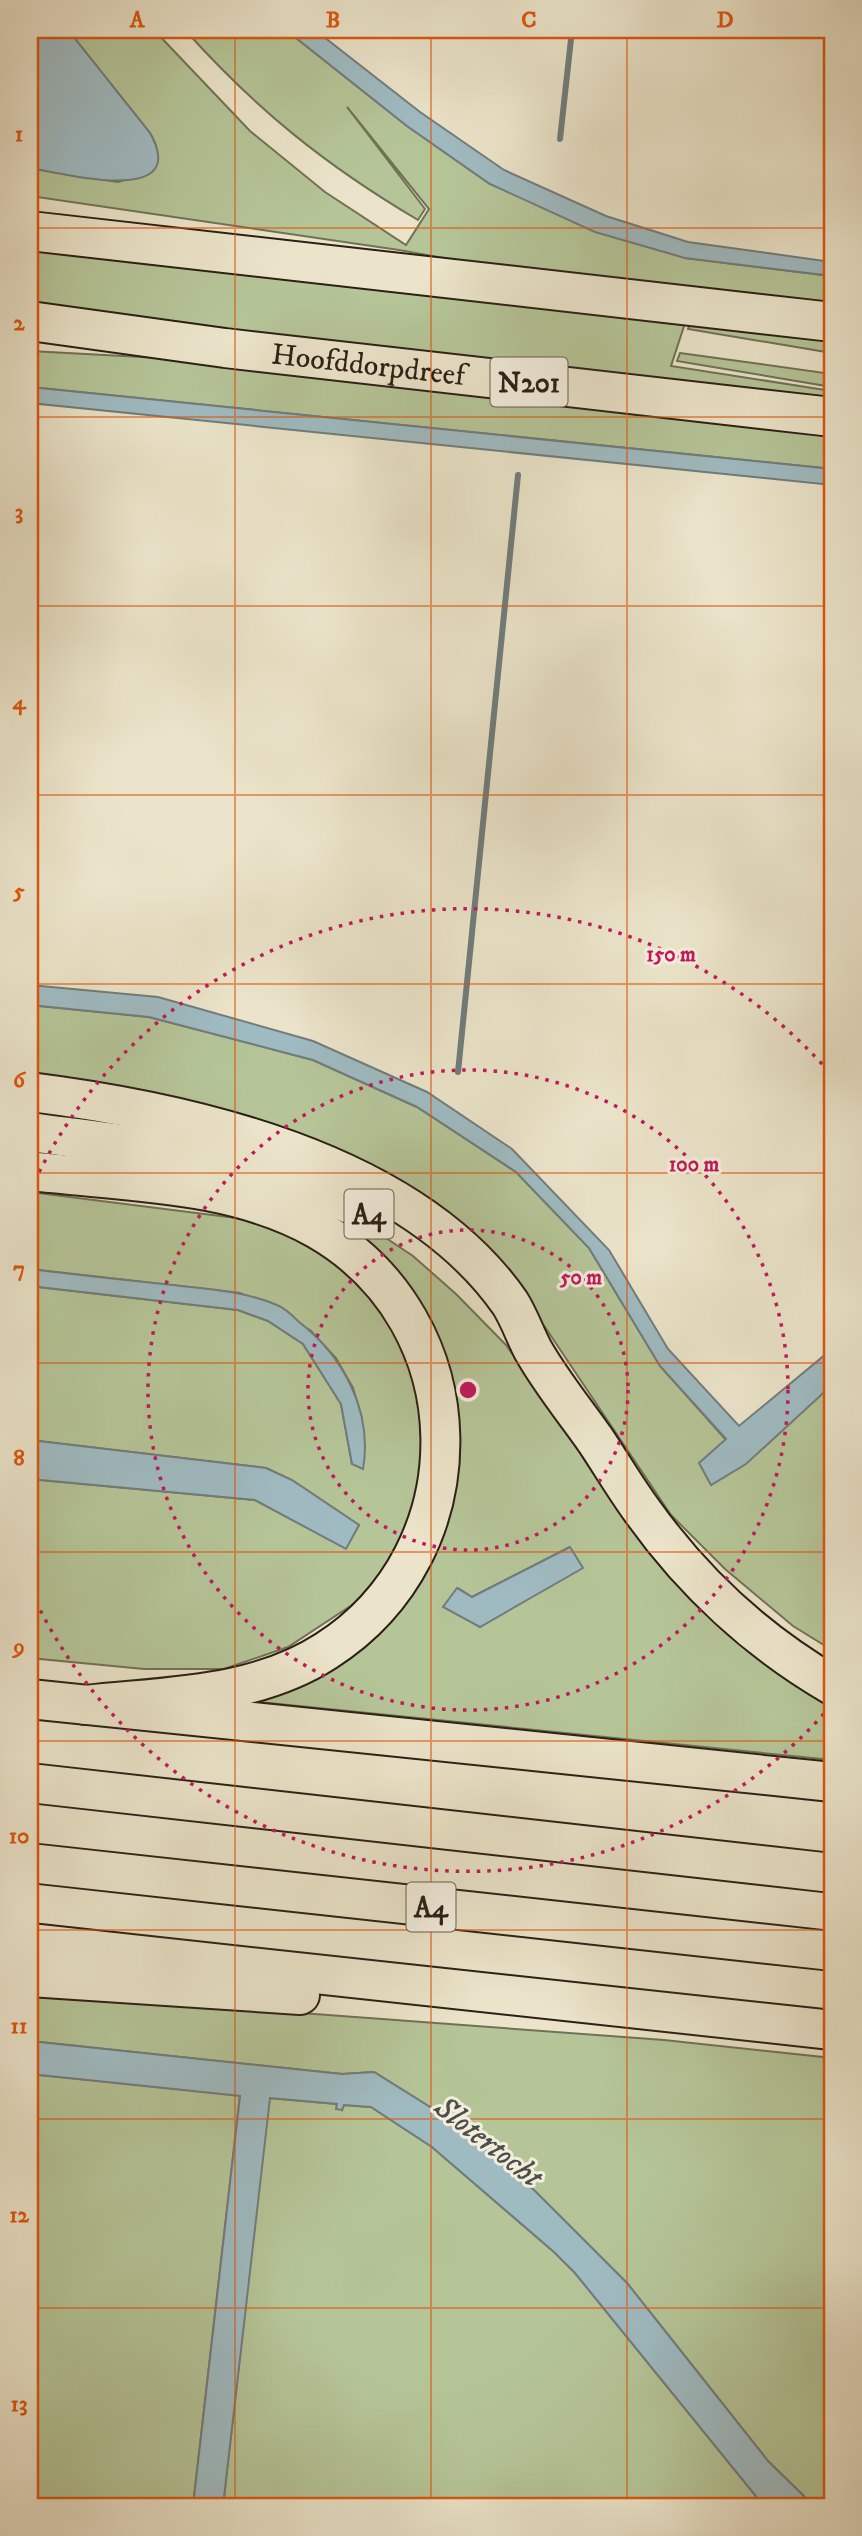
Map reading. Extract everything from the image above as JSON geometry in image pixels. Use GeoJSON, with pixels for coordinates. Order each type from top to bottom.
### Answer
{"type":"FeatureCollection","features":[{"type":"Feature","properties":{"kind":"highway"},"geometry":{"type":"LineString","coordinates":[[30,214],[115,241]]}},
{"type":"Feature","properties":{"kind":"highway"},"geometry":{"type":"LineString","coordinates":[[30,231],[832,322]]}},
{"type":"Feature","properties":{"kind":"highway","name":"Hoofddorpdreef"},"geometry":{"type":"LineString","coordinates":[[30,321],[225,348],[832,417]]}},
{"type":"Feature","properties":{"kind":"highway"},"geometry":{"type":"LineString","coordinates":[[30,343],[225,348]]}},
{"type":"Feature","properties":{"kind":"highway","name":"A4"},"geometry":{"type":"LineString","coordinates":[[30,1092],[148,1111],[303,1154],[359,1179],[413,1212],[482,1270],[510,1304],[534,1351],[643,1513],[691,1571],[748,1627],[832,1685]]}},
{"type":"Feature","properties":{"kind":"highway","name":"A4"},"geometry":{"type":"LineString","coordinates":[[30,1132],[227,1160],[283,1176],[337,1198],[394,1226],[438,1255],[483,1295],[534,1351]]}},
{"type":"Feature","properties":{"kind":"highway","name":"A4"},"geometry":{"type":"LineString","coordinates":[[30,1171],[232,1196],[273,1209],[318,1230],[356,1256],[397,1300],[427,1359],[440,1415],[440,1474],[426,1530],[402,1576],[370,1616],[348,1636],[324,1652],[260,1682],[232,1689],[86,1705]]}},
{"type":"Feature","properties":{"kind":"highway","name":"A4"},"geometry":{"type":"LineString","coordinates":[[30,1699],[832,1782]]}},
{"type":"Feature","properties":{"kind":"highway"},"geometry":{"type":"LineString","coordinates":[[30,1783],[832,1873]]}},
{"type":"Feature","properties":{"kind":"highway","name":"A4"},"geometry":{"type":"LineString","coordinates":[[30,1863],[832,1951]]}},
{"type":"Feature","properties":{"kind":"highway"},"geometry":{"type":"LineString","coordinates":[[30,1943],[832,2030]]}},
{"type":"Feature","properties":{"kind":"highway"},"geometry":{"type":"LineString","coordinates":[[30,1977],[220,1991],[659,2011]]}},
{"type":"Feature","properties":{"kind":"green space"},"geometry":{"type":"Polygon","coordinates":[[[68,30],[154,30],[250,131],[325,192],[406,245],[429,209],[347,107],[425,209],[418,220],[322,157],[239,86],[185,30],[286,30],[407,126],[490,184],[685,258],[832,276],[832,311],[555,278],[399,250],[30,196],[30,168],[118,182],[153,171],[157,161],[156,147],[150,133],[68,30]]]}},
{"type":"Feature","properties":{"kind":"green space"},"geometry":{"type":"Polygon","coordinates":[[[30,240],[686,320],[671,366],[832,391],[832,398],[30,307],[30,240]]]}},
{"type":"Feature","properties":{"kind":"green space"},"geometry":{"type":"Polygon","coordinates":[[[690,324],[832,340],[832,353],[688,329],[690,324]]]}},
{"type":"Feature","properties":{"kind":"green space"},"geometry":{"type":"Polygon","coordinates":[[[30,351],[179,359],[832,432],[832,469],[30,387],[30,351]]]}},
{"type":"Feature","properties":{"kind":"green space"},"geometry":{"type":"Polygon","coordinates":[[[680,353],[832,374],[832,387],[677,361],[680,353]]]}},
{"type":"Feature","properties":{"kind":"green space"},"geometry":{"type":"Polygon","coordinates":[[[30,1005],[149,1017],[313,1060],[417,1107],[516,1172],[589,1248],[660,1366],[726,1440],[832,1385],[832,1650],[793,1626],[725,1569],[671,1515],[545,1327],[467,1241],[30,1084],[30,1005]]]}},
{"type":"Feature","properties":{"kind":"green space"},"geometry":{"type":"Polygon","coordinates":[[[30,1192],[236,1218],[274,1227],[355,1278],[385,1317],[405,1353],[420,1404],[425,1450],[414,1508],[390,1563],[355,1603],[288,1647],[224,1669],[144,1669],[30,1658],[30,1479],[255,1500],[346,1548],[359,1525],[292,1480],[266,1468],[30,1440],[30,1286],[238,1310],[268,1321],[303,1344],[341,1404],[352,1464],[362,1418],[353,1388],[336,1358],[310,1330],[240,1293],[30,1269],[30,1192]]]}},
{"type":"Feature","properties":{"kind":"green space"},"geometry":{"type":"Polygon","coordinates":[[[322,1202],[368,1226],[413,1256],[456,1294],[506,1345],[637,1531],[832,1700],[832,1760],[240,1700],[342,1652],[449,1464],[359,1249],[322,1202]],[[570,1547],[472,1597],[458,1588],[480,1627],[570,1547]]]}},
{"type":"Feature","properties":{"kind":"green space"},"geometry":{"type":"Polygon","coordinates":[[[30,1993],[664,2040],[832,2058],[832,2506],[814,2506],[768,2461],[627,2283],[535,2191],[446,2117],[374,2072],[342,2074],[30,2041],[30,1993]]]}},
{"type":"Feature","properties":{"kind":"green space"},"geometry":{"type":"Polygon","coordinates":[[[30,2074],[240,2095],[193,2506],[30,2506],[30,2074]]]}},
{"type":"Feature","properties":{"kind":"green space"},"geometry":{"type":"Polygon","coordinates":[[[269,2098],[337,2104],[342,2110],[344,2105],[371,2107],[432,2147],[575,2273],[764,2506],[223,2506],[269,2098]]]}},
{"type":"Feature","properties":{"kind":"water"},"geometry":{"type":"Polygon","coordinates":[[[30,30],[68,30],[150,133],[158,156],[153,171],[139,178],[117,180],[93,179],[30,168],[30,30]]]}},
{"type":"Feature","properties":{"kind":"water"},"geometry":{"type":"Polygon","coordinates":[[[286,30],[315,30],[420,112],[504,170],[606,216],[688,242],[832,262],[832,276],[685,258],[595,232],[490,184],[407,126],[286,30]]]}},
{"type":"Feature","properties":{"kind":"water"},"geometry":{"type":"Polygon","coordinates":[[[30,387],[832,469],[832,485],[30,403],[30,387]]]}},
{"type":"Feature","properties":{"kind":"water"},"geometry":{"type":"Polygon","coordinates":[[[30,985],[158,997],[313,1041],[427,1092],[512,1149],[609,1250],[668,1349],[739,1426],[832,1349],[832,1385],[746,1464],[711,1485],[699,1463],[726,1439],[660,1366],[589,1248],[516,1172],[417,1107],[313,1060],[149,1017],[30,1005],[30,985]]]}},
{"type":"Feature","properties":{"kind":"water"},"geometry":{"type":"Polygon","coordinates":[[[30,1269],[226,1291],[264,1300],[283,1308],[329,1351],[351,1386],[363,1426],[363,1469],[352,1464],[341,1404],[303,1344],[268,1321],[238,1310],[30,1286],[30,1269]]]}},
{"type":"Feature","properties":{"kind":"water"},"geometry":{"type":"Polygon","coordinates":[[[30,1440],[266,1468],[292,1480],[359,1525],[346,1549],[255,1500],[30,1479],[30,1440]]]}},
{"type":"Feature","properties":{"kind":"water"},"geometry":{"type":"Polygon","coordinates":[[[570,1547],[583,1568],[480,1627],[443,1607],[457,1588],[472,1597],[570,1547]]]}},
{"type":"Feature","properties":{"kind":"water"},"geometry":{"type":"Polygon","coordinates":[[[30,2041],[342,2074],[374,2072],[446,2117],[535,2191],[627,2283],[768,2461],[814,2506],[764,2506],[575,2273],[432,2147],[371,2107],[344,2105],[342,2110],[336,2109],[337,2104],[270,2098],[223,2506],[193,2506],[240,2096],[30,2074],[30,2041]]]}},
{"type":"Feature","properties":{"kind":"waterway"},"geometry":{"type":"LineString","coordinates":[[560,139],[572,30]]}},
{"type":"Feature","properties":{"kind":"waterway"},"geometry":{"type":"LineString","coordinates":[[458,1072],[518,475]]}},
{"type":"Feature","properties":{"kind":"water label","name":"Slotertocht"},"geometry":{"type":"Point","coordinates":[489,2141]}}]}
